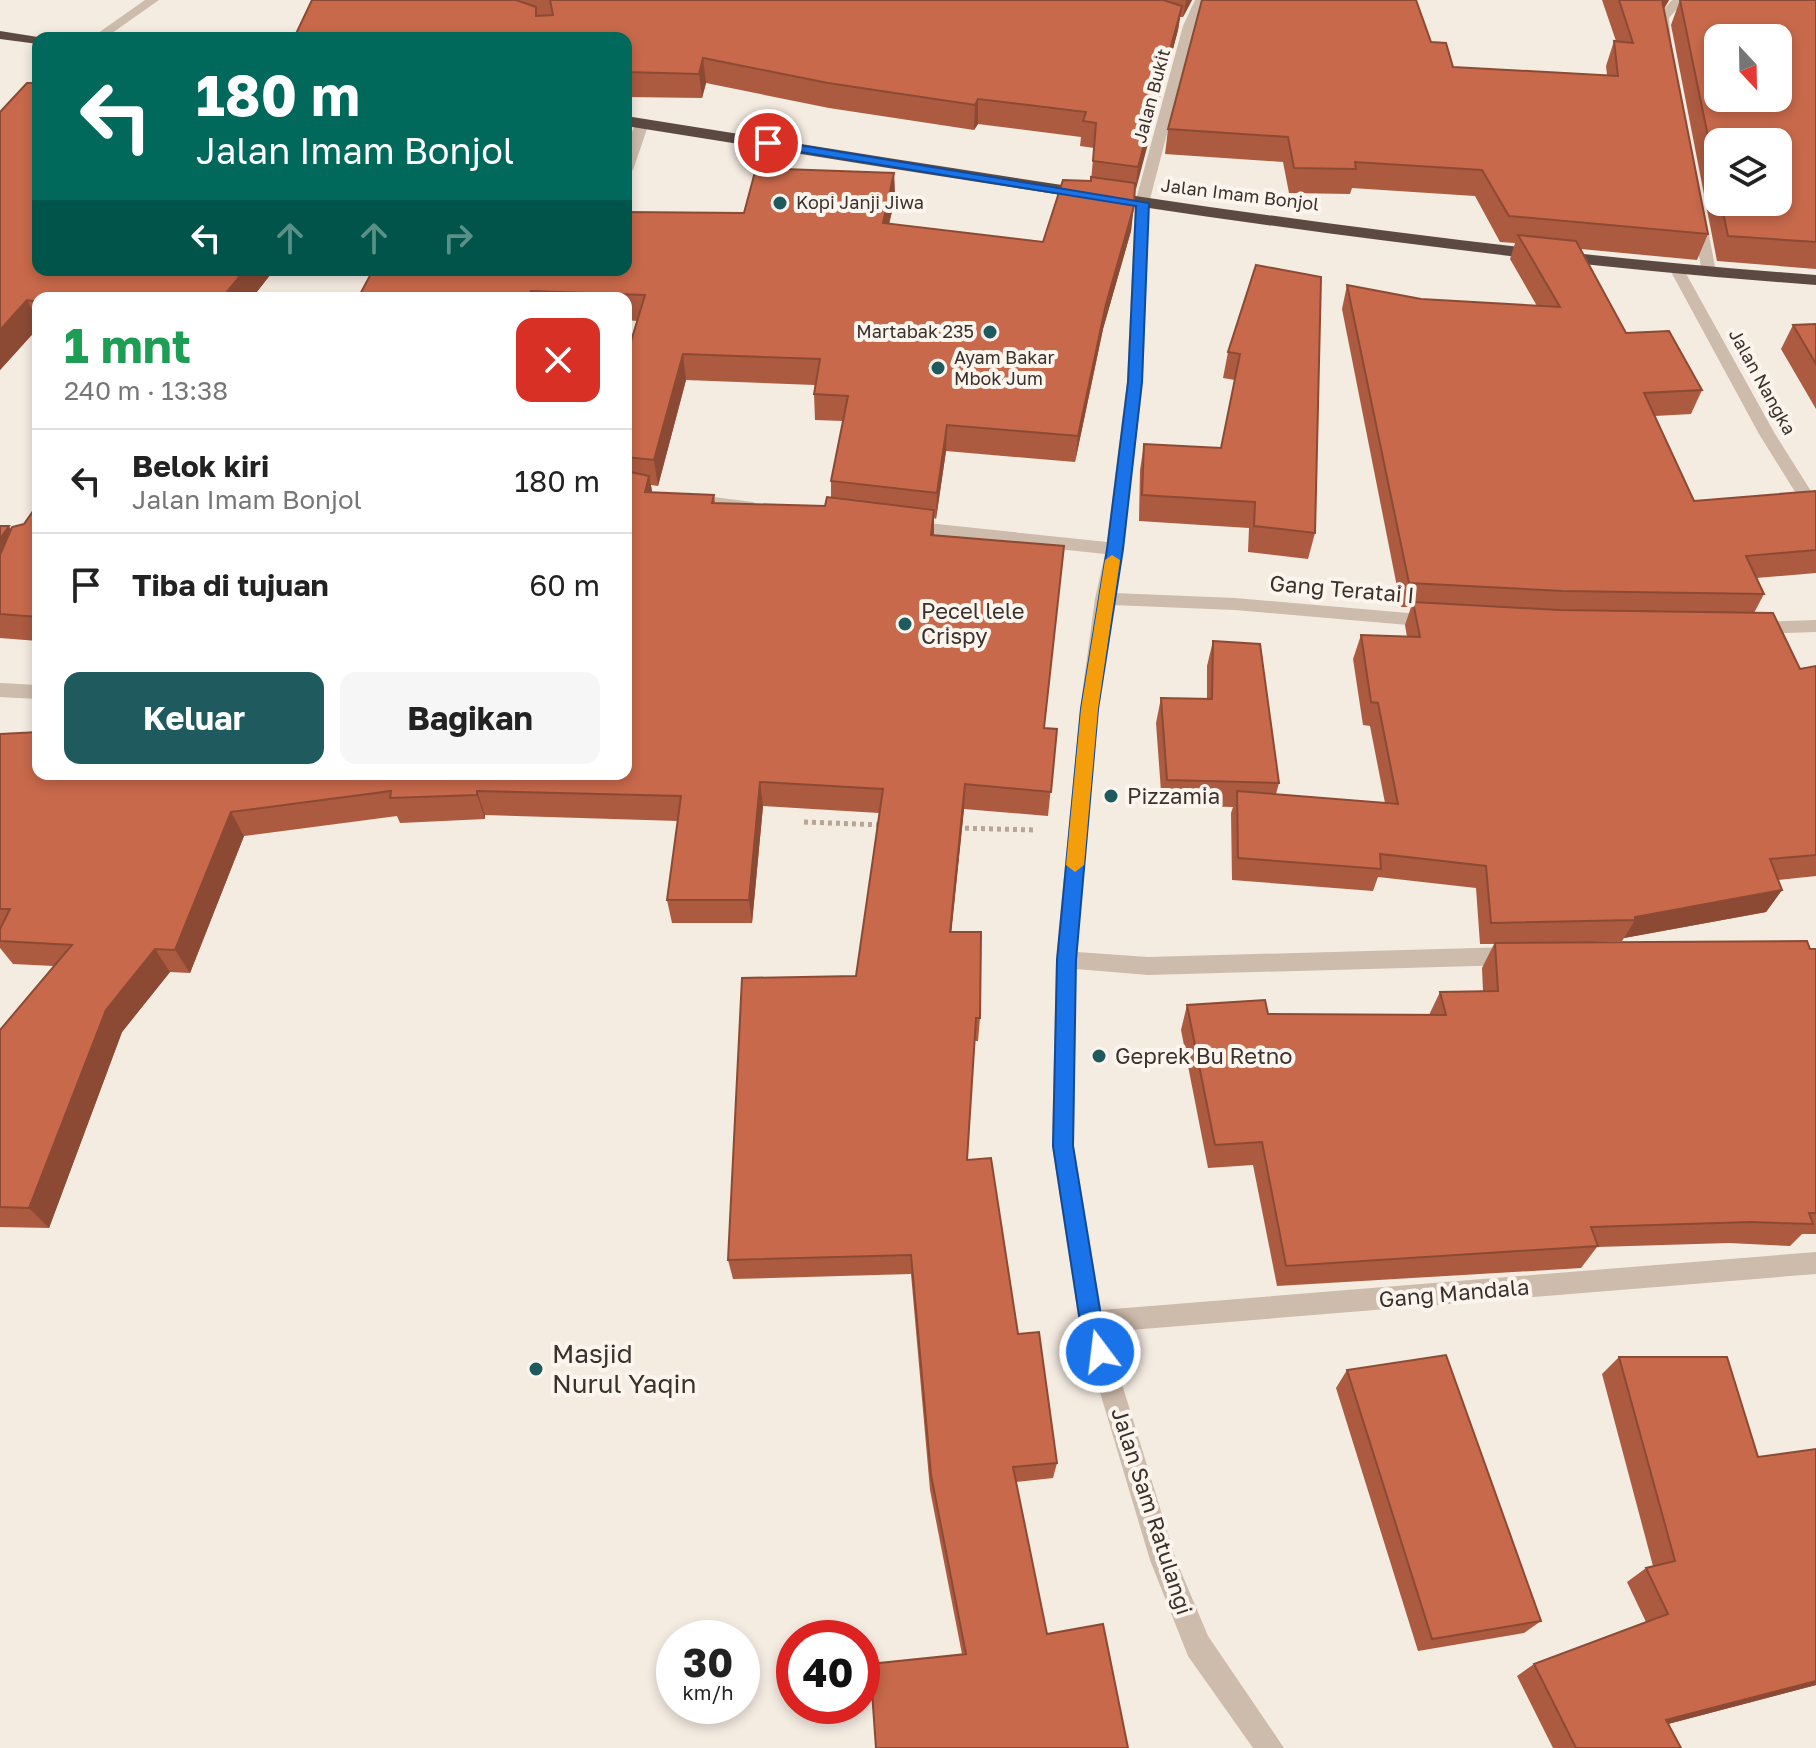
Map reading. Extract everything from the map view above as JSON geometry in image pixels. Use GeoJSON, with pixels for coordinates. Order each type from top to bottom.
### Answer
{"type":"FeatureCollection","features":[{"type":"Feature","properties":{"kind":"highway"},"geometry":{"type":"LineString","coordinates":[[0,35],[32,39]]}},
{"type":"Feature","properties":{"kind":"highway","name":"Jalan Imam Bonjol"},"geometry":{"type":"LineString","coordinates":[[634,122],[1142,203],[1677,270],[1816,280]]}},
{"type":"Feature","properties":{"kind":"street"},"geometry":{"type":"LineString","coordinates":[[106,32],[153,0]]}},
{"type":"Feature","properties":{"kind":"street","name":"Jalan Bukit"},"geometry":{"type":"LineString","coordinates":[[1142,203],[1182,24],[1201,0]]}},
{"type":"Feature","properties":{"kind":"street"},"geometry":{"type":"LineString","coordinates":[[1668,55],[1662,24],[1679,0]]}},
{"type":"Feature","properties":{"kind":"street","name":"Jalan Sam Ratulangi"},"geometry":{"type":"LineString","coordinates":[[1142,203],[1135,382],[1115,549],[1104,599],[1066,960],[1063,1146],[1091,1322],[1163,1560],[1198,1646],[1270,1748]]}},
{"type":"Feature","properties":{"kind":"street"},"geometry":{"type":"LineString","coordinates":[[1697,210],[1709,272]]}},
{"type":"Feature","properties":{"kind":"street","name":"Jalan Nangka"},"geometry":{"type":"LineString","coordinates":[[1677,270],[1767,434],[1816,512]]}},
{"type":"Feature","properties":{"kind":"street"},"geometry":{"type":"LineString","coordinates":[[672,496],[778,510]]}},
{"type":"Feature","properties":{"kind":"street"},"geometry":{"type":"LineString","coordinates":[[884,524],[1115,549]]}},
{"type":"Feature","properties":{"kind":"street","name":"Gang Teratai I"},"geometry":{"type":"LineString","coordinates":[[1104,599],[1235,604],[1443,621]]}},
{"type":"Feature","properties":{"kind":"street"},"geometry":{"type":"LineString","coordinates":[[1732,628],[1816,626]]}},
{"type":"Feature","properties":{"kind":"street"},"geometry":{"type":"LineString","coordinates":[[0,690],[32,692]]}},
{"type":"Feature","properties":{"kind":"street"},"geometry":{"type":"LineString","coordinates":[[1066,960],[1148,966],[1540,954]]}},
{"type":"Feature","properties":{"kind":"street","name":"Gang Mandala"},"geometry":{"type":"LineString","coordinates":[[1091,1322],[1816,1263]]}},
{"type":"Feature","properties":{"kind":"path"},"geometry":{"type":"LineString","coordinates":[[804,822],[895,825]]}},
{"type":"Feature","properties":{"kind":"path"},"geometry":{"type":"LineString","coordinates":[[941,827],[1078,832]]}},
{"type":"Feature","properties":{"kind":"building"},"geometry":{"type":"Polygon","coordinates":[[[312,0],[516,0],[536,7],[536,16],[553,15],[550,0],[1163,0],[1182,6],[1138,167],[1093,161],[1096,123],[1083,121],[1086,112],[978,99],[975,105],[828,83],[703,58],[699,74],[632,72],[632,32],[297,32],[312,0]]]}},
{"type":"Feature","properties":{"kind":"building"},"geometry":{"type":"Polygon","coordinates":[[[1202,0],[1416,0],[1431,42],[1446,43],[1453,67],[1618,76],[1614,41],[1633,43],[1619,0],[1662,0],[1708,234],[1509,216],[1482,170],[1355,162],[1356,169],[1294,168],[1288,137],[1168,129],[1202,0]]]}},
{"type":"Feature","properties":{"kind":"building"},"geometry":{"type":"Polygon","coordinates":[[[1680,0],[1816,0],[1816,242],[1728,236],[1724,216],[1792,216],[1792,128],[1706,128],[1680,0]]]}},
{"type":"Feature","properties":{"kind":"building"},"geometry":{"type":"Polygon","coordinates":[[[27,83],[32,83],[32,276],[240,276],[227,292],[32,292],[32,301],[27,300],[0,330],[0,112],[27,83]]]}},
{"type":"Feature","properties":{"kind":"building"},"geometry":{"type":"Polygon","coordinates":[[[756,168],[894,173],[883,223],[1043,242],[1063,180],[1091,181],[1091,177],[1135,183],[1134,206],[1106,304],[1078,436],[947,425],[937,493],[831,481],[848,396],[814,394],[820,359],[683,354],[654,460],[632,458],[632,338],[645,295],[632,295],[632,292],[361,292],[370,276],[632,276],[632,212],[744,213],[756,168]]]}},
{"type":"Feature","properties":{"kind":"building"},"geometry":{"type":"Polygon","coordinates":[[[1518,235],[1576,241],[1626,333],[1669,331],[1702,390],[1644,393],[1694,501],[1816,491],[1816,550],[1746,556],[1764,594],[1563,591],[1409,583],[1347,285],[1421,299],[1560,307],[1518,235]]]}},
{"type":"Feature","properties":{"kind":"building"},"geometry":{"type":"Polygon","coordinates":[[[1256,265],[1321,277],[1315,533],[1254,526],[1255,502],[1142,495],[1144,444],[1221,448],[1240,354],[1228,352],[1256,265]]]}},
{"type":"Feature","properties":{"kind":"building"},"geometry":{"type":"Polygon","coordinates":[[[1816,324],[1816,364],[1793,325],[1816,324]]]}},
{"type":"Feature","properties":{"kind":"building"},"geometry":{"type":"Polygon","coordinates":[[[632,472],[649,476],[645,492],[714,495],[712,503],[825,506],[827,497],[934,510],[931,535],[1064,546],[1044,728],[1057,729],[1051,792],[965,784],[950,932],[981,932],[980,1018],[976,1018],[967,1160],[991,1158],[1018,1334],[1039,1332],[1057,1463],[1013,1467],[1047,1634],[1103,1624],[1128,1748],[876,1748],[874,1724],[880,1724],[880,1663],[966,1654],[931,1475],[911,1255],[728,1260],[742,978],[856,976],[883,789],[760,782],[749,900],[667,900],[681,796],[477,791],[477,795],[390,798],[391,791],[231,812],[175,950],[155,949],[106,1010],[29,1208],[0,1207],[0,1030],[72,945],[0,941],[0,929],[10,909],[0,909],[0,734],[32,732],[32,780],[632,780],[632,472]]]}},
{"type":"Feature","properties":{"kind":"building"},"geometry":{"type":"Polygon","coordinates":[[[32,513],[32,617],[0,614],[0,555],[12,527],[24,524],[32,513]]]}},
{"type":"Feature","properties":{"kind":"building"},"geometry":{"type":"Polygon","coordinates":[[[0,526],[9,526],[0,539],[0,526]]]}},
{"type":"Feature","properties":{"kind":"building"},"geometry":{"type":"Polygon","coordinates":[[[1413,602],[1559,610],[1773,613],[1800,669],[1816,666],[1816,855],[1770,859],[1782,890],[1635,917],[1635,920],[1491,923],[1486,866],[1380,854],[1381,869],[1238,858],[1237,791],[1398,804],[1378,703],[1371,702],[1361,635],[1420,637],[1413,602]]]}},
{"type":"Feature","properties":{"kind":"building"},"geometry":{"type":"Polygon","coordinates":[[[1213,641],[1260,644],[1279,783],[1167,780],[1161,698],[1212,699],[1213,641]]]}},
{"type":"Feature","properties":{"kind":"building"},"geometry":{"type":"Polygon","coordinates":[[[1807,941],[1810,949],[1816,949],[1816,1213],[1809,1213],[1813,1224],[1750,1222],[1591,1227],[1598,1246],[1286,1266],[1262,1142],[1215,1145],[1187,1005],[1265,1000],[1268,1014],[1446,1015],[1440,992],[1498,991],[1495,943],[1807,941]]]}},
{"type":"Feature","properties":{"kind":"building"},"geometry":{"type":"Polygon","coordinates":[[[1446,1355],[1541,1621],[1432,1639],[1347,1370],[1446,1355]]]}},
{"type":"Feature","properties":{"kind":"building"},"geometry":{"type":"Polygon","coordinates":[[[1619,1357],[1727,1357],[1758,1457],[1816,1449],[1816,1681],[1666,1720],[1681,1748],[1576,1748],[1534,1664],[1668,1614],[1646,1568],[1675,1561],[1619,1357]]]}},
{"type":"Feature","properties":{"kind":"slow traffic"},"geometry":{"type":"LineString","coordinates":[[1075,865],[1089,709],[1112,560]]}},
{"type":"Feature","properties":{"kind":"place","name":"Kopi Janji Jiwa"},"geometry":{"type":"Point","coordinates":[780,203]}},
{"type":"Feature","properties":{"kind":"place","name":"Martabak 235"},"geometry":{"type":"Point","coordinates":[990,332]}},
{"type":"Feature","properties":{"kind":"place","name":"Ayam Bakar Mbok Jum"},"geometry":{"type":"Point","coordinates":[938,368]}},
{"type":"Feature","properties":{"kind":"place","name":"Pecel lele Crispy"},"geometry":{"type":"Point","coordinates":[905,624]}},
{"type":"Feature","properties":{"kind":"place","name":"Pizzamia"},"geometry":{"type":"Point","coordinates":[1111,796]}},
{"type":"Feature","properties":{"kind":"place","name":"Geprek Bu Retno"},"geometry":{"type":"Point","coordinates":[1099,1056]}},
{"type":"Feature","properties":{"kind":"place","name":"Masjid Nurul Yaqin"},"geometry":{"type":"Point","coordinates":[536,1369]}},
{"type":"Feature","properties":{"kind":"route"},"geometry":{"type":"LineString","coordinates":[[768,143],[1142,203],[1135,382],[1115,549],[1104,599],[1089,709],[1066,960],[1063,1146],[1091,1322],[1100,1352]]}}]}
